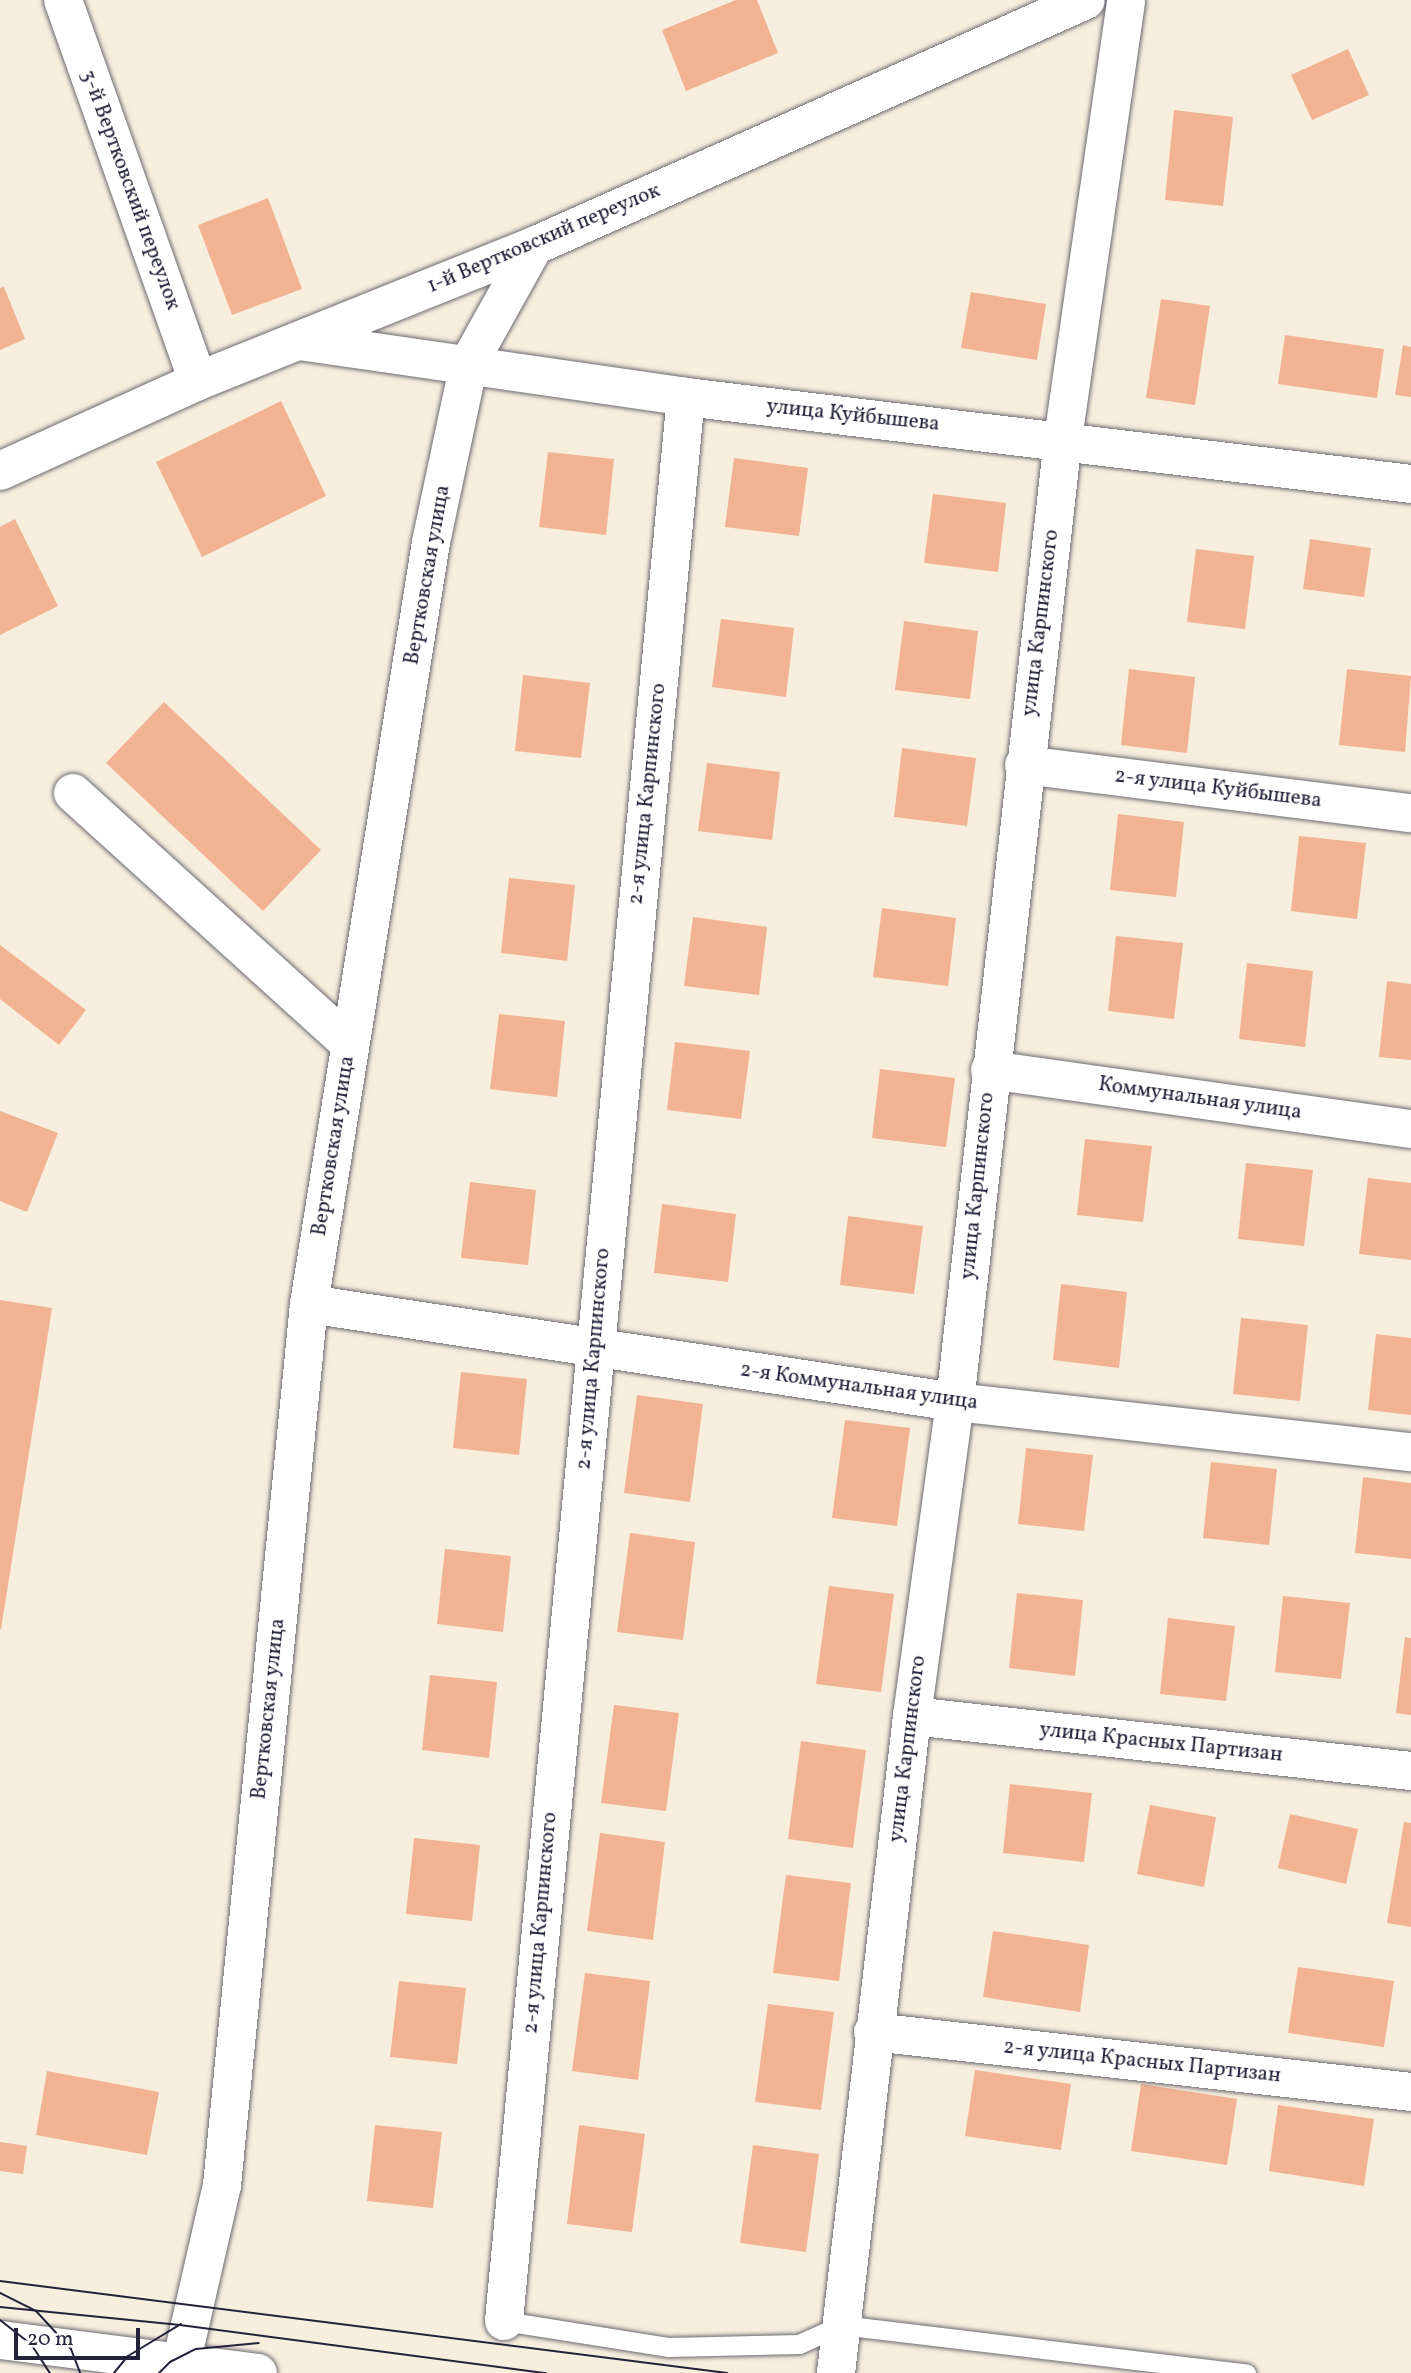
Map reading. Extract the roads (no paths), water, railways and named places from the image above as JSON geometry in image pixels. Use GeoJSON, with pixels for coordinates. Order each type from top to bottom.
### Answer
{"type":"FeatureCollection","features":[{"type":"Feature","properties":{"kind":"street","name":"3-й Вертковский переулок"},"geometry":{"type":"LineString","coordinates":[[63,0],[198,381]]}},
{"type":"Feature","properties":{"kind":"street","name":"1-й Вертковский переулок"},"geometry":{"type":"LineString","coordinates":[[0,471],[198,381],[534,246],[1086,0]]}},
{"type":"Feature","properties":{"kind":"street","name":"улица Карпинского"},"geometry":{"type":"LineString","coordinates":[[836,2373],[873,2032],[912,1716],[955,1402],[1024,765],[1063,439],[1126,0]]}},
{"type":"Feature","properties":{"kind":"street","name":"Вертковская улица"},"geometry":{"type":"LineString","coordinates":[[180,2368],[222,2185],[309,1304],[431,542],[469,363],[534,246]]}},
{"type":"Feature","properties":{"kind":"street","name":"улица Куйбышева"},"geometry":{"type":"LineString","coordinates":[[296,340],[469,363],[686,397],[1063,439],[1411,484]]}},
{"type":"Feature","properties":{"kind":"street","name":"2-я улица Карпинского"},"geometry":{"type":"LineString","coordinates":[[504,2320],[686,397]]}},
{"type":"Feature","properties":{"kind":"street","name":"2-я улица Куйбышева"},"geometry":{"type":"LineString","coordinates":[[1024,765],[1411,813]]}},
{"type":"Feature","properties":{"kind":"street","name":"Вертковская улица"},"geometry":{"type":"LineString","coordinates":[[73,793],[350,1044]]}},
{"type":"Feature","properties":{"kind":"street","name":"Коммунальная улица"},"geometry":{"type":"LineString","coordinates":[[990,1070],[1411,1129]]}},
{"type":"Feature","properties":{"kind":"street","name":"2-я Коммунальная улица"},"geometry":{"type":"LineString","coordinates":[[309,1304],[955,1402],[1411,1452]]}},
{"type":"Feature","properties":{"kind":"street","name":"улица Красных Партизан"},"geometry":{"type":"LineString","coordinates":[[912,1716],[1411,1771]]}},
{"type":"Feature","properties":{"kind":"street","name":"2-я улица Красных Партизан"},"geometry":{"type":"LineString","coordinates":[[873,2032],[1411,2092]]}},
{"type":"Feature","properties":{"kind":"street"},"geometry":{"type":"LineString","coordinates":[[0,2340],[180,2368],[258,2373]]}},
{"type":"Feature","properties":{"kind":"lane"},"geometry":{"type":"LineString","coordinates":[[504,2320],[669,2347],[799,2344],[841,2325],[1246,2373]]}},
{"type":"Feature","properties":{"kind":"tram line"},"geometry":{"type":"LineString","coordinates":[[0,2281],[727,2373]]}},
{"type":"Feature","properties":{"kind":"tram line"},"geometry":{"type":"LineString","coordinates":[[0,2293],[36,2311],[71,2349],[80,2373]]}},
{"type":"Feature","properties":{"kind":"tram line"},"geometry":{"type":"LineString","coordinates":[[0,2307],[180,2325],[546,2373]]}},
{"type":"Feature","properties":{"kind":"tram line"},"geometry":{"type":"LineString","coordinates":[[0,2320],[31,2344],[50,2373]]}},
{"type":"Feature","properties":{"kind":"tram line"},"geometry":{"type":"LineString","coordinates":[[114,2373],[128,2356],[181,2324]]}},
{"type":"Feature","properties":{"kind":"tram line"},"geometry":{"type":"LineString","coordinates":[[159,2373],[170,2362],[196,2349],[259,2343]]}}]}
